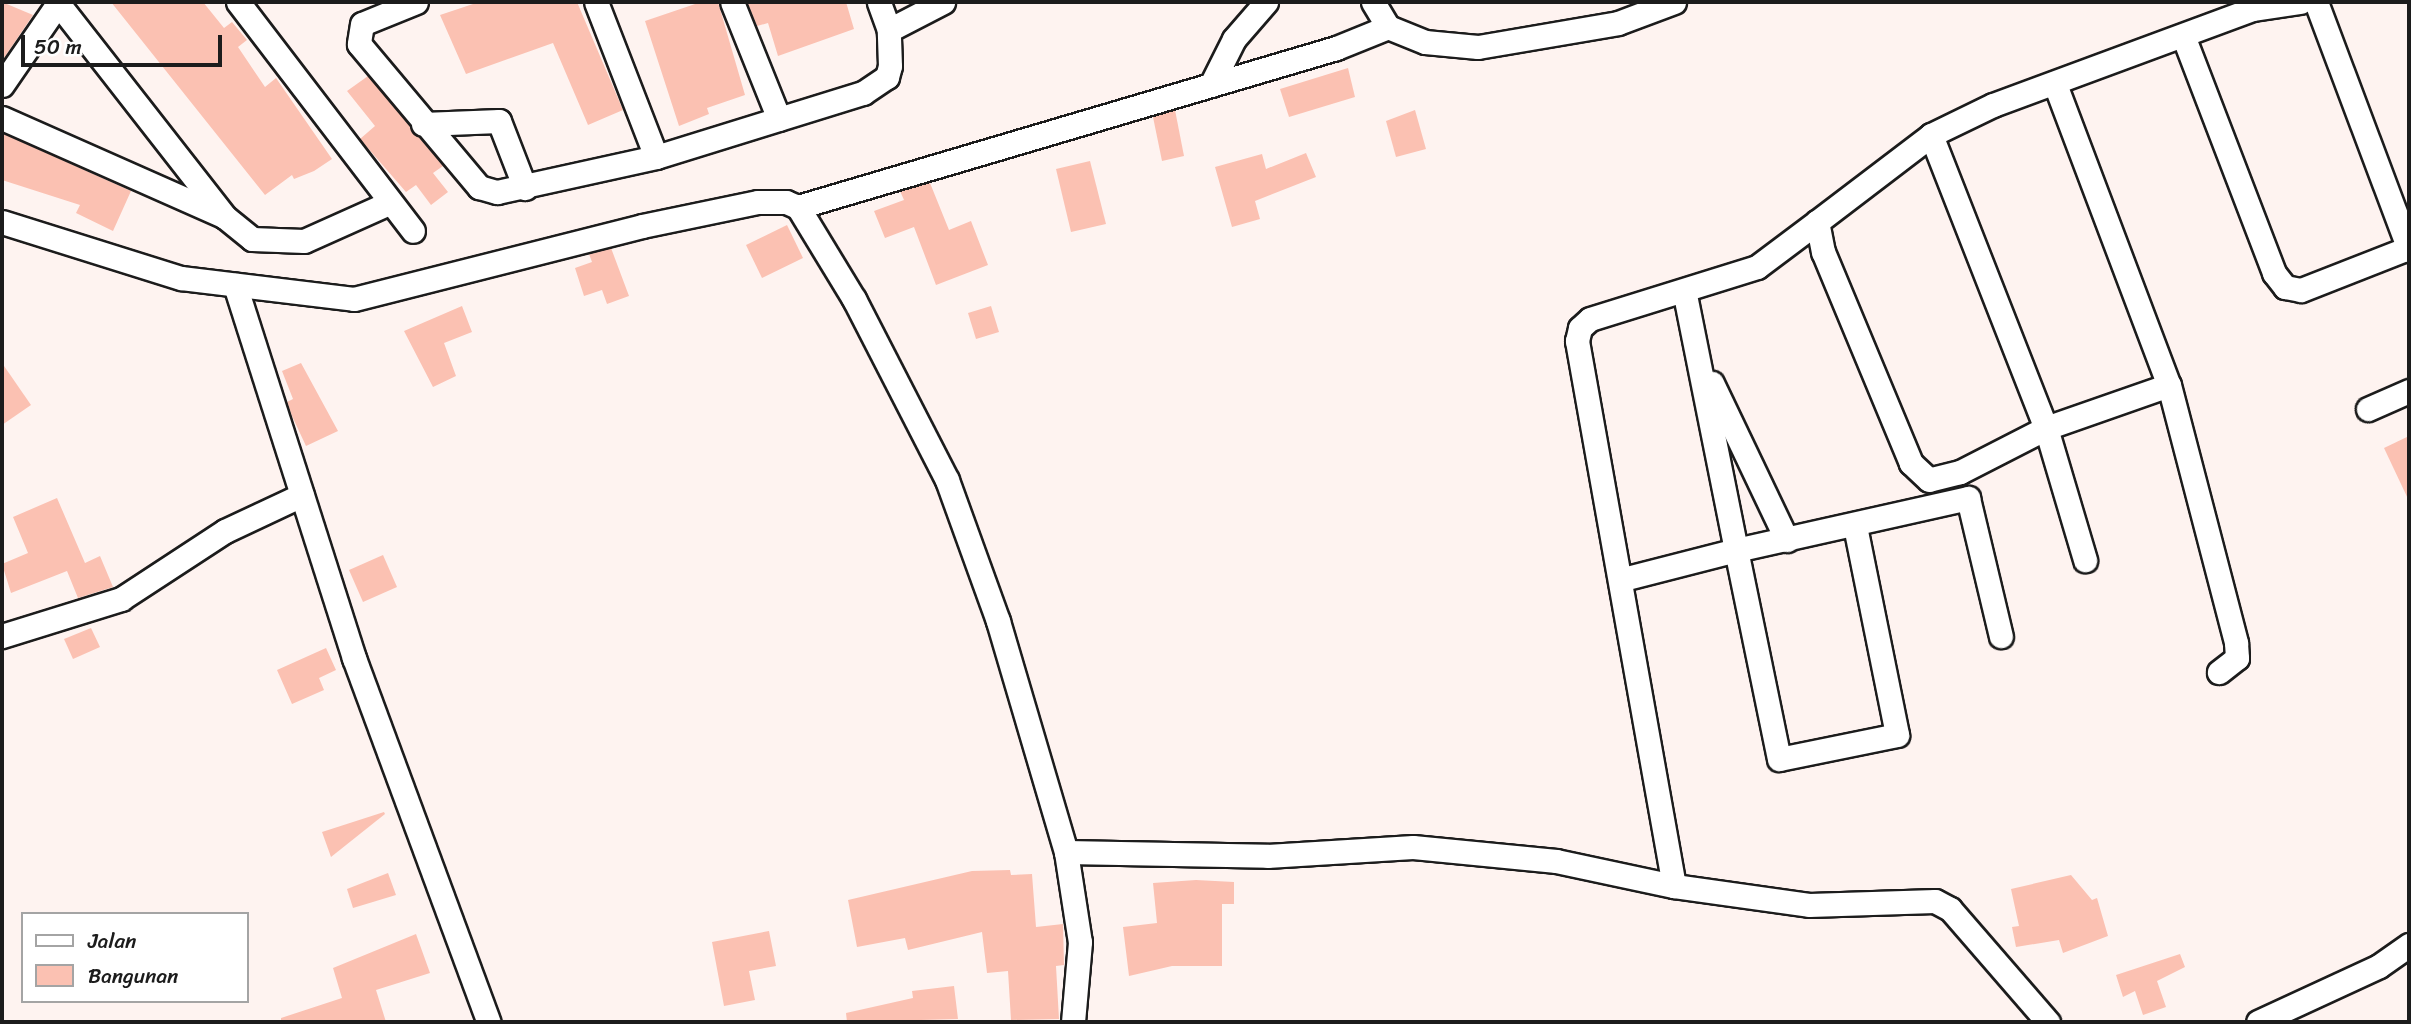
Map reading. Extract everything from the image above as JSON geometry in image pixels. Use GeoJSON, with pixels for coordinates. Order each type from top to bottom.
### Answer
{"type":"FeatureCollection","features":[{"type":"Feature","properties":{"kind":"street"},"geometry":{"type":"LineString","coordinates":[[2,85],[58,2],[225,217],[252,239],[274,244],[304,241],[389,203]]}},
{"type":"Feature","properties":{"kind":"street"},"geometry":{"type":"LineString","coordinates":[[238,2],[413,231]]}},
{"type":"Feature","properties":{"kind":"street"},"geometry":{"type":"LineString","coordinates":[[416,2],[362,23],[357,34],[359,44],[423,124],[479,187],[525,188],[656,157],[877,86],[890,66],[889,30],[879,2]]}},
{"type":"Feature","properties":{"kind":"street"},"geometry":{"type":"LineString","coordinates":[[596,2],[656,157]]}},
{"type":"Feature","properties":{"kind":"street"},"geometry":{"type":"LineString","coordinates":[[732,2],[779,119]]}},
{"type":"Feature","properties":{"kind":"street"},"geometry":{"type":"LineString","coordinates":[[889,30],[943,2]]}},
{"type":"Feature","properties":{"kind":"street"},"geometry":{"type":"LineString","coordinates":[[1211,85],[1234,38],[1266,2]]}},
{"type":"Feature","properties":{"kind":"street"},"geometry":{"type":"LineString","coordinates":[[1373,2],[1388,27],[1425,42],[1478,47],[1618,23],[1674,2]]}},
{"type":"Feature","properties":{"kind":"street"},"geometry":{"type":"LineString","coordinates":[[1674,886],[1623,579],[1577,341],[1580,328],[1590,319],[1685,294],[1757,267],[1931,135],[2055,84],[2184,38],[2252,9],[2300,2]]}},
{"type":"Feature","properties":{"kind":"street"},"geometry":{"type":"LineString","coordinates":[[2184,38],[2274,273],[2285,287],[2301,290],[2409,249],[2316,2]]}},
{"type":"Feature","properties":{"kind":"street"},"geometry":{"type":"LineString","coordinates":[[2,222],[181,278],[354,299],[758,202],[798,207],[1211,85],[1388,27]]}},
{"type":"Feature","properties":{"kind":"street"},"geometry":{"type":"LineString","coordinates":[[2055,84],[2169,385],[2236,643],[2237,658],[2219,672]]}},
{"type":"Feature","properties":{"kind":"street"},"geometry":{"type":"LineString","coordinates":[[2,118],[225,217]]}},
{"type":"Feature","properties":{"kind":"street"},"geometry":{"type":"LineString","coordinates":[[423,124],[499,121],[525,188]]}},
{"type":"Feature","properties":{"kind":"street"},"geometry":{"type":"LineString","coordinates":[[1931,135],[2046,428],[2085,560]]}},
{"type":"Feature","properties":{"kind":"street"},"geometry":{"type":"LineString","coordinates":[[798,207],[854,299],[947,480],[998,621],[1066,852],[1080,942],[1073,1022]]}},
{"type":"Feature","properties":{"kind":"street"},"geometry":{"type":"LineString","coordinates":[[1816,222],[1823,252],[1920,477],[1941,481],[2046,428],[2169,385]]}},
{"type":"Feature","properties":{"kind":"street"},"geometry":{"type":"LineString","coordinates":[[235,285],[354,658],[489,1022]]}},
{"type":"Feature","properties":{"kind":"street"},"geometry":{"type":"LineString","coordinates":[[1685,294],[1779,759],[1897,735],[1854,527]]}},
{"type":"Feature","properties":{"kind":"street"},"geometry":{"type":"LineString","coordinates":[[1697,351],[1787,540]]}},
{"type":"Feature","properties":{"kind":"street"},"geometry":{"type":"LineString","coordinates":[[2368,409],[2409,391]]}},
{"type":"Feature","properties":{"kind":"street"},"geometry":{"type":"LineString","coordinates":[[2,636],[121,599],[225,531],[302,495]]}},
{"type":"Feature","properties":{"kind":"street"},"geometry":{"type":"LineString","coordinates":[[1623,579],[1736,550],[1854,527],[1968,498],[2001,636]]}},
{"type":"Feature","properties":{"kind":"street"},"geometry":{"type":"LineString","coordinates":[[1066,852],[1267,856],[1413,846],[1556,861],[1674,886],[1810,905],[1887,906],[1935,901],[1950,909],[2048,1022]]}},
{"type":"Feature","properties":{"kind":"street"},"geometry":{"type":"LineString","coordinates":[[2258,1022],[2356,978],[2409,945]]}},
{"type":"Feature","properties":{"kind":"building"},"geometry":{"type":"Polygon","coordinates":[[[2,2],[33,15],[2,61],[2,2]]]}},
{"type":"Feature","properties":{"kind":"building"},"geometry":{"type":"Polygon","coordinates":[[[111,2],[203,2],[224,28],[232,22],[247,40],[238,47],[265,87],[276,78],[332,159],[314,171],[294,179],[292,175],[265,195],[111,2]]]}},
{"type":"Feature","properties":{"kind":"building"},"geometry":{"type":"Polygon","coordinates":[[[479,2],[577,2],[623,110],[588,125],[553,43],[466,74],[440,15],[479,2]]]}},
{"type":"Feature","properties":{"kind":"building"},"geometry":{"type":"Polygon","coordinates":[[[701,2],[718,2],[745,95],[707,108],[709,114],[679,126],[645,21],[701,2]]]}},
{"type":"Feature","properties":{"kind":"building"},"geometry":{"type":"Polygon","coordinates":[[[747,2],[846,2],[854,29],[778,56],[768,23],[757,26],[747,2]]]}},
{"type":"Feature","properties":{"kind":"building"},"geometry":{"type":"Polygon","coordinates":[[[1348,68],[1355,97],[1289,117],[1280,89],[1348,68]]]}},
{"type":"Feature","properties":{"kind":"building"},"geometry":{"type":"Polygon","coordinates":[[[368,76],[443,166],[433,173],[448,192],[431,205],[416,185],[406,192],[360,139],[375,126],[347,91],[368,76]]]}},
{"type":"Feature","properties":{"kind":"building"},"geometry":{"type":"Polygon","coordinates":[[[1175,110],[1184,156],[1162,161],[1153,117],[1175,110]]]}},
{"type":"Feature","properties":{"kind":"building"},"geometry":{"type":"Polygon","coordinates":[[[1415,110],[1426,149],[1396,157],[1386,121],[1415,110]]]}},
{"type":"Feature","properties":{"kind":"building"},"geometry":{"type":"Polygon","coordinates":[[[2,133],[131,191],[113,231],[76,213],[80,205],[2,180],[2,133]]]}},
{"type":"Feature","properties":{"kind":"building"},"geometry":{"type":"Polygon","coordinates":[[[1306,153],[1316,177],[1255,201],[1260,219],[1232,227],[1215,167],[1262,154],[1266,169],[1306,153]]]}},
{"type":"Feature","properties":{"kind":"building"},"geometry":{"type":"Polygon","coordinates":[[[1090,161],[1106,224],[1071,232],[1056,169],[1090,161]]]}},
{"type":"Feature","properties":{"kind":"building"},"geometry":{"type":"Polygon","coordinates":[[[930,183],[949,230],[971,221],[988,265],[936,285],[914,227],[885,238],[874,211],[904,200],[900,191],[930,183]]]}},
{"type":"Feature","properties":{"kind":"building"},"geometry":{"type":"Polygon","coordinates":[[[787,225],[803,258],[762,278],[746,245],[787,225]]]}},
{"type":"Feature","properties":{"kind":"building"},"geometry":{"type":"Polygon","coordinates":[[[611,248],[629,296],[607,304],[602,290],[584,296],[575,268],[592,262],[589,254],[611,248]]]}},
{"type":"Feature","properties":{"kind":"building"},"geometry":{"type":"Polygon","coordinates":[[[462,306],[472,332],[444,343],[456,376],[433,387],[404,331],[462,306]]]}},
{"type":"Feature","properties":{"kind":"building"},"geometry":{"type":"Polygon","coordinates":[[[991,306],[999,332],[976,339],[968,313],[991,306]]]}},
{"type":"Feature","properties":{"kind":"building"},"geometry":{"type":"Polygon","coordinates":[[[2,363],[31,405],[2,425],[2,363]]]}},
{"type":"Feature","properties":{"kind":"building"},"geometry":{"type":"Polygon","coordinates":[[[301,363],[338,431],[306,446],[287,402],[293,399],[282,371],[301,363]]]}},
{"type":"Feature","properties":{"kind":"building"},"geometry":{"type":"Polygon","coordinates":[[[2409,436],[2409,501],[2384,448],[2409,436]]]}},
{"type":"Feature","properties":{"kind":"building"},"geometry":{"type":"Polygon","coordinates":[[[57,498],[85,563],[100,556],[113,587],[78,598],[67,571],[11,593],[2,564],[28,553],[13,517],[57,498]]]}},
{"type":"Feature","properties":{"kind":"building"},"geometry":{"type":"Polygon","coordinates":[[[383,555],[397,587],[363,602],[349,570],[383,555]]]}},
{"type":"Feature","properties":{"kind":"building"},"geometry":{"type":"Polygon","coordinates":[[[91,628],[100,647],[73,659],[64,639],[91,628]]]}},
{"type":"Feature","properties":{"kind":"building"},"geometry":{"type":"Polygon","coordinates":[[[326,648],[336,670],[319,678],[324,690],[292,704],[277,670],[326,648]]]}},
{"type":"Feature","properties":{"kind":"building"},"geometry":{"type":"Polygon","coordinates":[[[384,812],[385,814],[331,857],[322,832],[384,812]]]}},
{"type":"Feature","properties":{"kind":"building"},"geometry":{"type":"Polygon","coordinates":[[[1010,870],[1011,875],[1032,874],[1036,927],[1063,924],[1064,965],[1056,966],[1059,1019],[1011,1020],[1008,971],[987,973],[982,932],[908,950],[905,938],[857,947],[848,900],[972,871],[1010,870]]]}},
{"type":"Feature","properties":{"kind":"building"},"geometry":{"type":"Polygon","coordinates":[[[388,873],[396,895],[353,908],[347,889],[388,873]]]}},
{"type":"Feature","properties":{"kind":"building"},"geometry":{"type":"Polygon","coordinates":[[[2071,875],[2092,900],[2097,898],[2108,936],[2063,953],[2059,940],[2016,947],[2012,927],[2019,926],[2011,889],[2071,875]]]}},
{"type":"Feature","properties":{"kind":"building"},"geometry":{"type":"Polygon","coordinates":[[[1196,880],[1234,882],[1234,904],[1222,904],[1222,966],[1172,966],[1129,976],[1123,927],[1157,923],[1153,883],[1196,880]]]}},
{"type":"Feature","properties":{"kind":"building"},"geometry":{"type":"Polygon","coordinates":[[[769,931],[776,966],[749,971],[755,1000],[724,1006],[712,942],[769,931]]]}},
{"type":"Feature","properties":{"kind":"building"},"geometry":{"type":"Polygon","coordinates":[[[416,934],[430,973],[376,990],[386,1022],[281,1022],[281,1018],[342,998],[333,968],[416,934]]]}},
{"type":"Feature","properties":{"kind":"building"},"geometry":{"type":"Polygon","coordinates":[[[2180,954],[2185,967],[2157,981],[2166,1007],[2143,1015],[2135,991],[2123,997],[2116,975],[2180,954]]]}},
{"type":"Feature","properties":{"kind":"building"},"geometry":{"type":"Polygon","coordinates":[[[954,986],[958,1019],[847,1022],[846,1013],[913,998],[912,991],[954,986]]]}}]}
